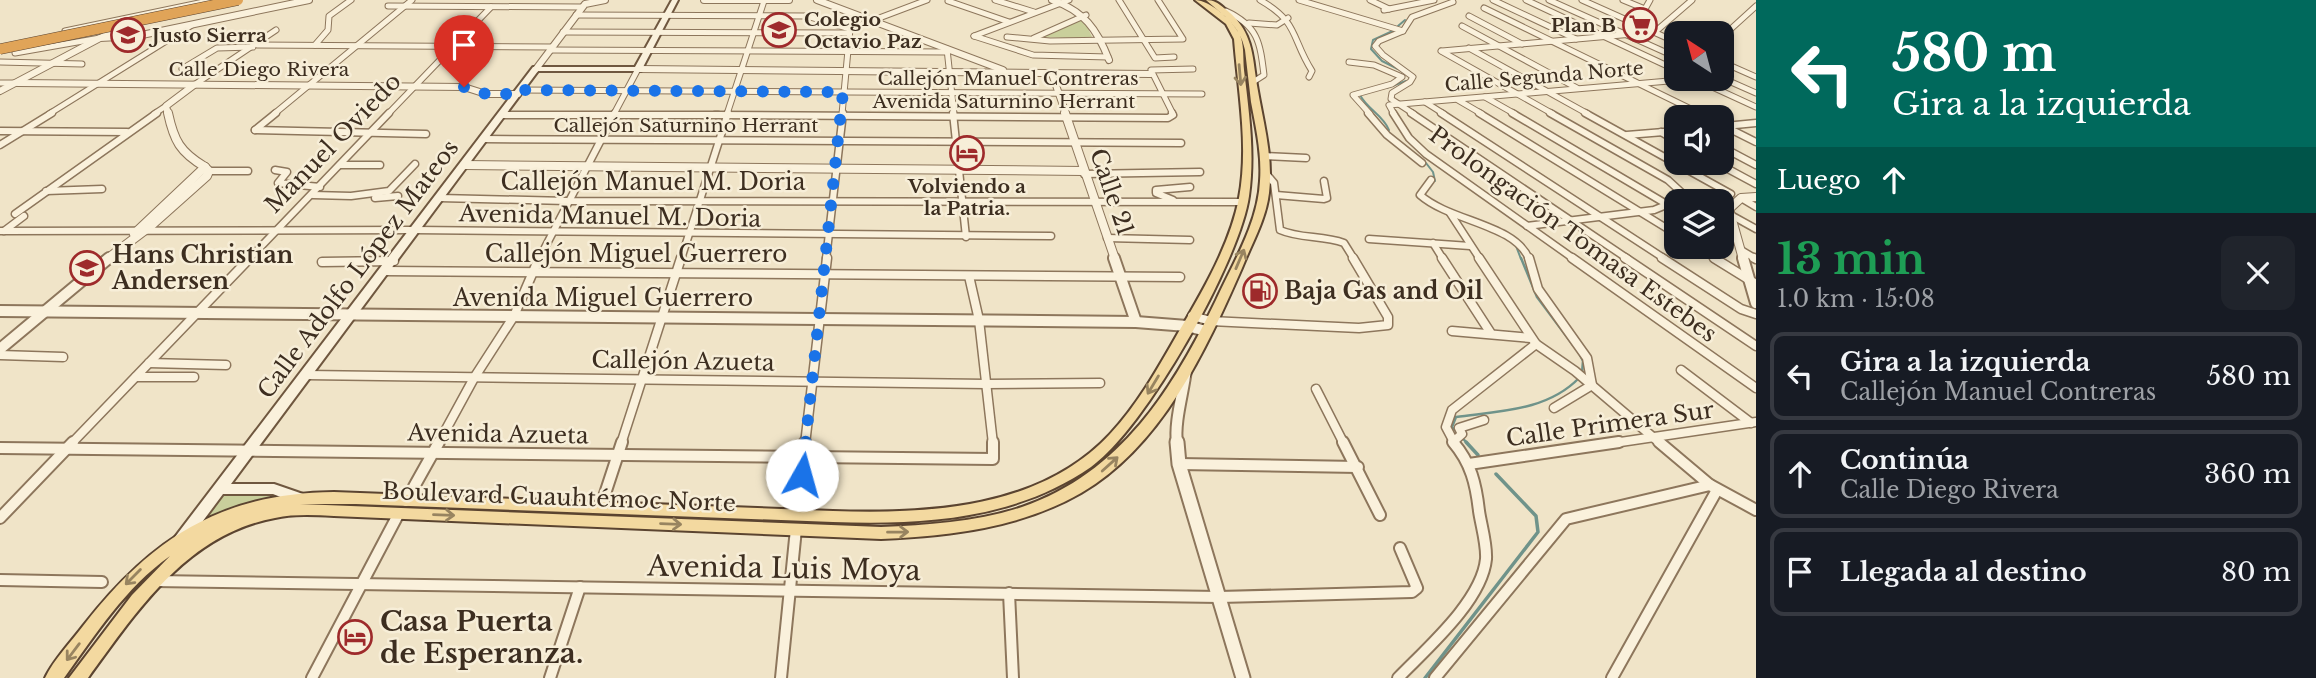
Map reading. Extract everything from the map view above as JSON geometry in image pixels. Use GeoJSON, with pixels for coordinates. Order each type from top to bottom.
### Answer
{"type":"FeatureCollection","features":[{"type":"Feature","properties":{"kind":"highway"},"geometry":{"type":"LineString","coordinates":[[0,47],[238,0]]}},
{"type":"Feature","properties":{"kind":"highway"},"geometry":{"type":"LineString","coordinates":[[0,47],[228,3]]}},
{"type":"Feature","properties":{"kind":"main road"},"geometry":{"type":"LineString","coordinates":[[536,69],[638,69],[676,0]]}},
{"type":"Feature","properties":{"kind":"main road","name":"Boulevard Cuauhtémoc Norte"},"geometry":{"type":"LineString","coordinates":[[54,678],[132,578],[183,537],[253,506],[298,498],[403,507],[796,522],[938,517],[984,509],[1045,488],[1092,460],[1118,435],[1145,398],[1190,321],[1232,234],[1244,202],[1246,175],[1238,39],[1232,27],[1220,15],[1198,0]]}},
{"type":"Feature","properties":{"kind":"main road","name":"Boulevard Cuauhtémoc Norte"},"geometry":{"type":"LineString","coordinates":[[78,678],[151,581],[180,555],[210,536],[247,519],[268,513],[403,507],[601,506],[796,522],[881,533],[946,530],[986,523],[1040,506],[1073,491],[1118,457],[1147,426],[1186,367],[1260,216],[1265,190],[1264,156],[1250,51],[1245,31],[1226,11],[1209,0]]}},
{"type":"Feature","properties":{"kind":"main road","name":"Calle Adolfo López Mateos"},"geometry":{"type":"LineString","coordinates":[[183,537],[354,314],[536,69]]}},
{"type":"Feature","properties":{"kind":"main road"},"geometry":{"type":"LineString","coordinates":[[220,489],[274,489],[298,498]]}},
{"type":"Feature","properties":{"kind":"street"},"geometry":{"type":"LineString","coordinates":[[0,47],[213,0]]}},
{"type":"Feature","properties":{"kind":"street"},"geometry":{"type":"LineString","coordinates":[[221,0],[228,3]]}},
{"type":"Feature","properties":{"kind":"street"},"geometry":{"type":"LineString","coordinates":[[15,53],[100,38],[137,36],[309,0]]}},
{"type":"Feature","properties":{"kind":"street"},"geometry":{"type":"LineString","coordinates":[[315,44],[328,30],[329,16],[351,0]]}},
{"type":"Feature","properties":{"kind":"street"},"geometry":{"type":"LineString","coordinates":[[412,0],[255,130],[426,134]]}},
{"type":"Feature","properties":{"kind":"street"},"geometry":{"type":"LineString","coordinates":[[446,7],[452,0]]}},
{"type":"Feature","properties":{"kind":"street"},"geometry":{"type":"LineString","coordinates":[[388,6],[581,8],[588,2],[605,0]]}},
{"type":"Feature","properties":{"kind":"street"},"geometry":{"type":"LineString","coordinates":[[704,0],[789,0]]}},
{"type":"Feature","properties":{"kind":"street"},"geometry":{"type":"LineString","coordinates":[[817,0],[947,51],[1013,73]]}},
{"type":"Feature","properties":{"kind":"street"},"geometry":{"type":"LineString","coordinates":[[563,32],[849,31],[870,20],[927,0]]}},
{"type":"Feature","properties":{"kind":"street"},"geometry":{"type":"LineString","coordinates":[[995,0],[1034,12]]}},
{"type":"Feature","properties":{"kind":"street"},"geometry":{"type":"LineString","coordinates":[[1056,1],[1086,15],[1108,59],[1033,55],[974,36],[1056,1],[1069,0]]}},
{"type":"Feature","properties":{"kind":"street"},"geometry":{"type":"LineString","coordinates":[[1119,0],[1156,58],[1174,57]]}},
{"type":"Feature","properties":{"kind":"street"},"geometry":{"type":"LineString","coordinates":[[1007,37],[1050,41],[1184,38],[1158,0]]}},
{"type":"Feature","properties":{"kind":"street"},"geometry":{"type":"LineString","coordinates":[[1260,0],[1288,18],[1295,28],[1304,61],[1312,71],[1309,77]]}},
{"type":"Feature","properties":{"kind":"street"},"geometry":{"type":"LineString","coordinates":[[1299,0],[1403,31]]}},
{"type":"Feature","properties":{"kind":"street"},"geometry":{"type":"LineString","coordinates":[[1370,0],[1387,9],[1434,0]]}},
{"type":"Feature","properties":{"kind":"street"},"geometry":{"type":"LineString","coordinates":[[1407,0],[1415,4]]}},
{"type":"Feature","properties":{"kind":"street"},"geometry":{"type":"LineString","coordinates":[[1493,0],[1577,40]]}},
{"type":"Feature","properties":{"kind":"street"},"geometry":{"type":"LineString","coordinates":[[1526,0],[1664,64]]}},
{"type":"Feature","properties":{"kind":"street"},"geometry":{"type":"LineString","coordinates":[[1549,0],[1664,52]]}},
{"type":"Feature","properties":{"kind":"street"},"geometry":{"type":"LineString","coordinates":[[1582,0],[1664,36]]}},
{"type":"Feature","properties":{"kind":"street"},"geometry":{"type":"LineString","coordinates":[[1623,0],[1645,9]]}},
{"type":"Feature","properties":{"kind":"street"},"geometry":{"type":"LineString","coordinates":[[1643,26],[1645,9],[1650,0]]}},
{"type":"Feature","properties":{"kind":"street"},"geometry":{"type":"LineString","coordinates":[[1678,189],[1668,180],[1441,51],[1655,32],[1692,0]]}},
{"type":"Feature","properties":{"kind":"street"},"geometry":{"type":"LineString","coordinates":[[601,506],[700,200],[707,168],[719,141],[764,1]]}},
{"type":"Feature","properties":{"kind":"street"},"geometry":{"type":"LineString","coordinates":[[948,1],[1009,22]]}},
{"type":"Feature","properties":{"kind":"street"},"geometry":{"type":"LineString","coordinates":[[1413,77],[1406,69],[1388,60],[1375,46],[1379,41],[1403,31],[1412,17],[1450,1]]}},
{"type":"Feature","properties":{"kind":"street"},"geometry":{"type":"LineString","coordinates":[[1734,26],[1756,6]]}},
{"type":"Feature","properties":{"kind":"street","name":"Manuel Oviedo"},"geometry":{"type":"LineString","coordinates":[[0,518],[491,7]]}},
{"type":"Feature","properties":{"kind":"street","name":"Calle Adolfo López Mateos"},"geometry":{"type":"LineString","coordinates":[[536,69],[581,8]]}},
{"type":"Feature","properties":{"kind":"street"},"geometry":{"type":"LineString","coordinates":[[1484,8],[1682,105]]}},
{"type":"Feature","properties":{"kind":"street"},"geometry":{"type":"LineString","coordinates":[[1226,11],[1249,23],[1277,25],[1288,18]]}},
{"type":"Feature","properties":{"kind":"street"},"geometry":{"type":"LineString","coordinates":[[576,15],[813,17],[849,31]]}},
{"type":"Feature","properties":{"kind":"street"},"geometry":{"type":"LineString","coordinates":[[1034,38],[1086,15]]}},
{"type":"Feature","properties":{"kind":"street"},"geometry":{"type":"LineString","coordinates":[[1469,16],[1522,44]]}},
{"type":"Feature","properties":{"kind":"street"},"geometry":{"type":"LineString","coordinates":[[0,91],[136,17]]}},
{"type":"Feature","properties":{"kind":"street"},"geometry":{"type":"LineString","coordinates":[[1249,23],[1260,44],[1264,75],[1253,82]]}},
{"type":"Feature","properties":{"kind":"street"},"geometry":{"type":"LineString","coordinates":[[0,145],[192,25]]}},
{"type":"Feature","properties":{"kind":"street"},"geometry":{"type":"LineString","coordinates":[[1462,26],[1579,88]]}},
{"type":"Feature","properties":{"kind":"street"},"geometry":{"type":"LineString","coordinates":[[15,214],[194,85],[276,30]]}},
{"type":"Feature","properties":{"kind":"street"},"geometry":{"type":"LineString","coordinates":[[781,678],[849,31]]}},
{"type":"Feature","properties":{"kind":"street"},"geometry":{"type":"LineString","coordinates":[[182,69],[216,48],[315,44],[648,50],[947,51]]}},
{"type":"Feature","properties":{"kind":"street"},"geometry":{"type":"LineString","coordinates":[[1469,48],[1756,207]]}},
{"type":"Feature","properties":{"kind":"street"},"geometry":{"type":"LineString","coordinates":[[947,51],[966,237]]}},
{"type":"Feature","properties":{"kind":"street"},"geometry":{"type":"LineString","coordinates":[[0,62],[82,64]]}},
{"type":"Feature","properties":{"kind":"street"},"geometry":{"type":"LineString","coordinates":[[1349,62],[1374,65],[1402,78]]}},
{"type":"Feature","properties":{"kind":"street"},"geometry":{"type":"LineString","coordinates":[[1734,68],[1756,77]]}},
{"type":"Feature","properties":{"kind":"street"},"geometry":{"type":"LineString","coordinates":[[312,678],[432,452],[474,377],[513,316],[550,233],[638,69],[1151,74]]}},
{"type":"Feature","properties":{"kind":"street"},"geometry":{"type":"LineString","coordinates":[[1151,74],[1153,69],[1193,69]]}},
{"type":"Feature","properties":{"kind":"street","name":"Calle 21"},"geometry":{"type":"LineString","coordinates":[[1052,74],[1136,322]]}},
{"type":"Feature","properties":{"kind":"street"},"geometry":{"type":"LineString","coordinates":[[1151,74],[1163,94]]}},
{"type":"Feature","properties":{"kind":"street"},"geometry":{"type":"LineString","coordinates":[[1734,76],[1748,74]]}},
{"type":"Feature","properties":{"kind":"street"},"geometry":{"type":"LineString","coordinates":[[1413,77],[1402,78],[1390,85],[1370,88],[1353,95],[1387,135],[1422,163]]}},
{"type":"Feature","properties":{"kind":"street"},"geometry":{"type":"LineString","coordinates":[[1413,77],[1410,82],[1392,93],[1391,99],[1756,346]]}},
{"type":"Feature","properties":{"kind":"street","name":"Calle Segunda Norte"},"geometry":{"type":"LineString","coordinates":[[1398,104],[1664,81]]}},
{"type":"Feature","properties":{"kind":"street","name":"Calle Diego Rivera"},"geometry":{"type":"LineString","coordinates":[[0,83],[414,86],[464,87],[486,94],[519,92]]}},
{"type":"Feature","properties":{"kind":"street"},"geometry":{"type":"LineString","coordinates":[[1734,83],[1756,93]]}},
{"type":"Feature","properties":{"kind":"street"},"geometry":{"type":"LineString","coordinates":[[1721,91],[1756,107]]}},
{"type":"Feature","properties":{"kind":"street","name":"Callejón Manuel Contreras"},"geometry":{"type":"LineString","coordinates":[[519,92],[1202,94]]}},
{"type":"Feature","properties":{"kind":"street","name":"Avenida Saturnino Herrant"},"geometry":{"type":"LineString","coordinates":[[502,115],[1172,117],[1163,94]]}},
{"type":"Feature","properties":{"kind":"street"},"geometry":{"type":"LineString","coordinates":[[1485,97],[1664,203]]}},
{"type":"Feature","properties":{"kind":"street"},"geometry":{"type":"LineString","coordinates":[[1458,100],[1664,226]]}},
{"type":"Feature","properties":{"kind":"street"},"geometry":{"type":"LineString","coordinates":[[1425,102],[1741,309],[1756,314]]}},
{"type":"Feature","properties":{"kind":"street","name":"Prolongación Tomasa Estebes"},"geometry":{"type":"LineString","coordinates":[[1398,104],[1389,104],[1398,124],[1414,145],[1756,388]]}},
{"type":"Feature","properties":{"kind":"street"},"geometry":{"type":"LineString","coordinates":[[0,349],[207,176],[204,170],[184,154],[172,132],[166,106]]}},
{"type":"Feature","properties":{"kind":"street"},"geometry":{"type":"LineString","coordinates":[[1734,125],[1754,124]]}},
{"type":"Feature","properties":{"kind":"street"},"geometry":{"type":"LineString","coordinates":[[0,131],[128,132]]}},
{"type":"Feature","properties":{"kind":"street"},"geometry":{"type":"LineString","coordinates":[[1625,135],[1664,132]]}},
{"type":"Feature","properties":{"kind":"street"},"geometry":{"type":"LineString","coordinates":[[1734,132],[1756,142]]}},
{"type":"Feature","properties":{"kind":"street","name":"Callejón Saturnino Herrant"},"geometry":{"type":"LineString","coordinates":[[484,139],[956,144],[1181,143]]}},
{"type":"Feature","properties":{"kind":"street"},"geometry":{"type":"LineString","coordinates":[[1411,153],[1426,154]]}},
{"type":"Feature","properties":{"kind":"street"},"geometry":{"type":"LineString","coordinates":[[1734,153],[1756,165]]}},
{"type":"Feature","properties":{"kind":"street"},"geometry":{"type":"LineString","coordinates":[[1264,156],[1306,158]]}},
{"type":"Feature","properties":{"kind":"street"},"geometry":{"type":"LineString","coordinates":[[351,196],[389,191],[415,164]]}},
{"type":"Feature","properties":{"kind":"street"},"geometry":{"type":"LineString","coordinates":[[340,165],[380,165]]}},
{"type":"Feature","properties":{"kind":"street"},"geometry":{"type":"LineString","coordinates":[[463,167],[1200,172]]}},
{"type":"Feature","properties":{"kind":"street"},"geometry":{"type":"LineString","coordinates":[[1083,172],[1166,169]]}},
{"type":"Feature","properties":{"kind":"street"},"geometry":{"type":"LineString","coordinates":[[204,170],[248,171]]}},
{"type":"Feature","properties":{"kind":"street"},"geometry":{"type":"LineString","coordinates":[[275,170],[287,172],[278,183],[320,187]]}},
{"type":"Feature","properties":{"kind":"street"},"geometry":{"type":"LineString","coordinates":[[1208,326],[1372,329],[1388,325],[1388,317],[1348,248],[1338,240],[1284,233],[1278,227],[1274,183],[1264,172]]}},
{"type":"Feature","properties":{"kind":"street"},"geometry":{"type":"LineString","coordinates":[[1734,172],[1756,184]]}},
{"type":"Feature","properties":{"kind":"street"},"geometry":{"type":"LineString","coordinates":[[1431,180],[1420,195],[1450,212],[1492,226],[1521,244],[1534,272],[1537,287],[1587,354],[1594,371],[1591,384],[1554,408]]}},
{"type":"Feature","properties":{"kind":"street"},"geometry":{"type":"LineString","coordinates":[[1276,195],[1324,199],[1327,198],[1324,181]]}},
{"type":"Feature","properties":{"kind":"street"},"geometry":{"type":"LineString","coordinates":[[1183,203],[1161,196],[1156,190],[1191,187]]}},
{"type":"Feature","properties":{"kind":"street"},"geometry":{"type":"LineString","coordinates":[[46,191],[102,189]]}},
{"type":"Feature","properties":{"kind":"street"},"geometry":{"type":"LineString","coordinates":[[313,195],[383,198],[398,195]]}},
{"type":"Feature","properties":{"kind":"street"},"geometry":{"type":"LineString","coordinates":[[1736,196],[1756,197]]}},
{"type":"Feature","properties":{"kind":"street"},"geometry":{"type":"LineString","coordinates":[[1734,200],[1736,196]]}},
{"type":"Feature","properties":{"kind":"street","name":"Callejón Manuel M. Doria"},"geometry":{"type":"LineString","coordinates":[[440,198],[567,201],[1244,202]]}},
{"type":"Feature","properties":{"kind":"street"},"geometry":{"type":"LineString","coordinates":[[1527,226],[1641,212],[1664,206]]}},
{"type":"Feature","properties":{"kind":"street"},"geometry":{"type":"LineString","coordinates":[[1450,212],[1533,341],[1575,371],[1714,487],[1756,510]]}},
{"type":"Feature","properties":{"kind":"street"},"geometry":{"type":"LineString","coordinates":[[2,231],[24,216]]}},
{"type":"Feature","properties":{"kind":"street"},"geometry":{"type":"LineString","coordinates":[[1734,216],[1756,229]]}},
{"type":"Feature","properties":{"kind":"street"},"geometry":{"type":"LineString","coordinates":[[1734,227],[1754,282],[1756,303]]}},
{"type":"Feature","properties":{"kind":"street","name":"Avenida Manuel M. Doria"},"geometry":{"type":"LineString","coordinates":[[2,231],[138,233],[415,230],[688,235],[1051,236]]}},
{"type":"Feature","properties":{"kind":"street"},"geometry":{"type":"LineString","coordinates":[[1108,238],[1190,240]]}},
{"type":"Feature","properties":{"kind":"street"},"geometry":{"type":"LineString","coordinates":[[1370,239],[1470,246]]}},
{"type":"Feature","properties":{"kind":"street"},"geometry":{"type":"LineString","coordinates":[[1433,243],[1490,332]]}},
{"type":"Feature","properties":{"kind":"street"},"geometry":{"type":"LineString","coordinates":[[1741,250],[1756,259]]}},
{"type":"Feature","properties":{"kind":"street"},"geometry":{"type":"LineString","coordinates":[[1717,259],[1754,282]]}},
{"type":"Feature","properties":{"kind":"street","name":"Callejón Miguel Guerrero"},"geometry":{"type":"LineString","coordinates":[[323,262],[532,272],[1180,277]]}},
{"type":"Feature","properties":{"kind":"street"},"geometry":{"type":"LineString","coordinates":[[969,276],[979,320],[986,384]]}},
{"type":"Feature","properties":{"kind":"street","name":"Avenida Miguel Guerrero"},"geometry":{"type":"LineString","coordinates":[[0,312],[1190,321],[1208,326]]}},
{"type":"Feature","properties":{"kind":"street"},"geometry":{"type":"LineString","coordinates":[[1452,331],[1490,332],[1533,341]]}},
{"type":"Feature","properties":{"kind":"street"},"geometry":{"type":"LineString","coordinates":[[1398,678],[1462,609],[1484,573],[1486,558],[1469,464],[1457,438],[1445,426],[1452,410],[1533,341]]}},
{"type":"Feature","properties":{"kind":"street"},"geometry":{"type":"LineString","coordinates":[[0,355],[63,357]]}},
{"type":"Feature","properties":{"kind":"street"},"geometry":{"type":"LineString","coordinates":[[149,363],[226,365]]}},
{"type":"Feature","properties":{"kind":"street"},"geometry":{"type":"LineString","coordinates":[[1186,367],[1182,405],[1175,427],[1179,464],[1243,678]]}},
{"type":"Feature","properties":{"kind":"street"},"geometry":{"type":"LineString","coordinates":[[1681,370],[1754,424]]}},
{"type":"Feature","properties":{"kind":"street","name":"Callejón Azueta"},"geometry":{"type":"LineString","coordinates":[[307,375],[986,384],[1100,383]]}},
{"type":"Feature","properties":{"kind":"street"},"geometry":{"type":"LineString","coordinates":[[136,377],[194,377]]}},
{"type":"Feature","properties":{"kind":"street","name":"Avenida Azueta"},"geometry":{"type":"LineString","coordinates":[[0,448],[995,458],[986,384]]}},
{"type":"Feature","properties":{"kind":"street"},"geometry":{"type":"LineString","coordinates":[[1316,388],[1380,514]]}},
{"type":"Feature","properties":{"kind":"street"},"geometry":{"type":"LineString","coordinates":[[1457,438],[1462,425],[1484,420]]}},
{"type":"Feature","properties":{"kind":"street","name":"Calle Primera Sur"},"geometry":{"type":"LineString","coordinates":[[1469,464],[1754,424]]}},
{"type":"Feature","properties":{"kind":"street"},"geometry":{"type":"LineString","coordinates":[[1179,464],[1358,467]]}},
{"type":"Feature","properties":{"kind":"street"},"geometry":{"type":"LineString","coordinates":[[1435,678],[1566,519],[1714,487]]}},
{"type":"Feature","properties":{"kind":"street"},"geometry":{"type":"LineString","coordinates":[[1612,678],[1714,487]]}},
{"type":"Feature","properties":{"kind":"street","name":"Avenida Luis Moya"},"geometry":{"type":"LineString","coordinates":[[151,581],[1219,597],[1416,590],[1400,548]]}},
{"type":"Feature","properties":{"kind":"street"},"geometry":{"type":"LineString","coordinates":[[0,580],[102,582]]}},
{"type":"Feature","properties":{"kind":"street"},"geometry":{"type":"LineString","coordinates":[[550,678],[580,587]]}},
{"type":"Feature","properties":{"kind":"street"},"geometry":{"type":"LineString","coordinates":[[1009,593],[1013,678]]}},
{"type":"Feature","properties":{"kind":"green space"},"geometry":{"type":"Polygon","coordinates":[[[1083,18],[1093,39],[1041,37],[1083,18]]]}},
{"type":"Feature","properties":{"kind":"green space"},"geometry":{"type":"Polygon","coordinates":[[[226,493],[278,494],[233,507],[206,519],[226,493]]]}},
{"type":"Feature","properties":{"kind":"waterway"},"geometry":{"type":"LineString","coordinates":[[1398,26],[1405,20]]}},
{"type":"Feature","properties":{"kind":"waterway"},"geometry":{"type":"LineString","coordinates":[[1397,29],[1373,40],[1371,49],[1382,61],[1398,69]]}},
{"type":"Feature","properties":{"kind":"waterway"},"geometry":{"type":"LineString","coordinates":[[1386,88],[1406,81]]}},
{"type":"Feature","properties":{"kind":"waterway"},"geometry":{"type":"LineString","coordinates":[[1360,95],[1389,130]]}},
{"type":"Feature","properties":{"kind":"waterway"},"geometry":{"type":"LineString","coordinates":[[1426,163],[1433,172],[1435,181]]}},
{"type":"Feature","properties":{"kind":"waterway"},"geometry":{"type":"LineString","coordinates":[[1516,246],[1521,259]]}},
{"type":"Feature","properties":{"kind":"waterway"},"geometry":{"type":"LineString","coordinates":[[1521,258],[1537,297],[1573,345]]}},
{"type":"Feature","properties":{"kind":"waterway"},"geometry":{"type":"LineString","coordinates":[[1579,353],[1583,361],[1582,373]]}},
{"type":"Feature","properties":{"kind":"waterway"},"geometry":{"type":"LineString","coordinates":[[1468,444],[1452,427],[1456,417],[1522,408],[1552,397],[1579,378]]}},
{"type":"Feature","properties":{"kind":"waterway"},"geometry":{"type":"LineString","coordinates":[[1466,442],[1478,455]]}},
{"type":"Feature","properties":{"kind":"waterway"},"geometry":{"type":"LineString","coordinates":[[1425,678],[1538,532],[1536,516],[1496,474]]}},
{"type":"Feature","properties":{"kind":"place","name":"Plan B"},"geometry":{"type":"Point","coordinates":[1640,25]}},
{"type":"Feature","properties":{"kind":"place","name":"Colegio Octavio Paz"},"geometry":{"type":"Point","coordinates":[779,30]}},
{"type":"Feature","properties":{"kind":"place","name":"Justo Sierra"},"geometry":{"type":"Point","coordinates":[128,35]}},
{"type":"Feature","properties":{"kind":"place","name":"Volviendo a la Patria."},"geometry":{"type":"Point","coordinates":[967,153]}},
{"type":"Feature","properties":{"kind":"place","name":"Hans Christian Andersen"},"geometry":{"type":"Point","coordinates":[87,268]}},
{"type":"Feature","properties":{"kind":"place","name":"Baja Gas and Oil"},"geometry":{"type":"Point","coordinates":[1260,291]}},
{"type":"Feature","properties":{"kind":"place","name":"Casa Puerta de Esperanza."},"geometry":{"type":"Point","coordinates":[355,637]}},
{"type":"Feature","properties":{"kind":"route"},"geometry":{"type":"LineString","coordinates":[[464,87],[483,94],[518,94],[520,90],[843,92],[802,475]]}}]}
